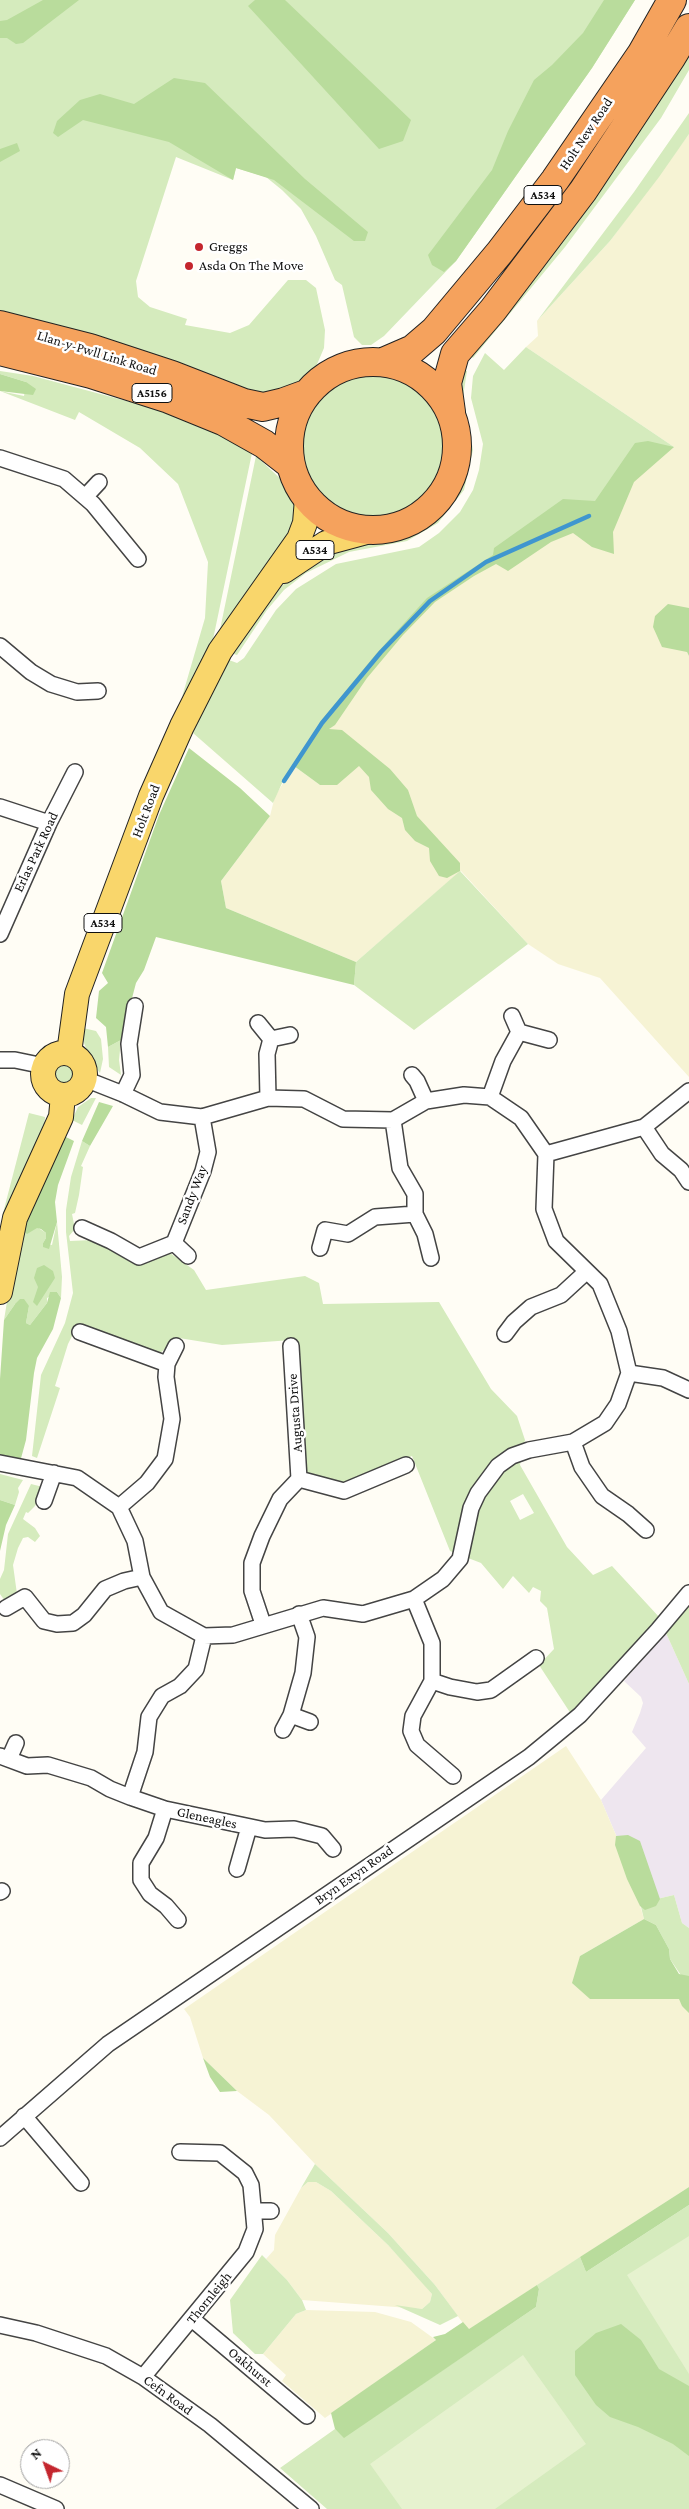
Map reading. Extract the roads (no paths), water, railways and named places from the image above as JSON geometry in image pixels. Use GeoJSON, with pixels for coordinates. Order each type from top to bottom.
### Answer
{"type":"FeatureCollection","features":[{"type":"Feature","properties":{"kind":"highway","name":"Holt New Road"},"geometry":{"type":"LineString","coordinates":[[383,362],[413,349],[434,331],[500,252],[555,180],[631,69],[672,0]]}},
{"type":"Feature","properties":{"kind":"highway","name":"Holt New Road"},"geometry":{"type":"LineString","coordinates":[[451,412],[446,383],[455,354],[493,310],[582,191],[689,28]]}},
{"type":"Feature","properties":{"kind":"highway","name":"Llan-y-Pwll Link Road"},"geometry":{"type":"LineString","coordinates":[[0,325],[90,348],[172,375],[244,403],[263,407],[306,394]]}},
{"type":"Feature","properties":{"kind":"highway","name":"Llan-y-Pwll Link Road"},"geometry":{"type":"LineString","coordinates":[[0,351],[91,374],[170,399],[223,421],[264,444],[291,465]]}},
{"type":"Feature","properties":{"kind":"highway"},"geometry":{"type":"LineString","coordinates":[[362,362],[383,362],[404,368],[424,378],[440,394],[451,412],[457,435],[456,459],[450,482],[437,502],[419,517],[404,524],[374,530],[355,528],[336,522],[320,512],[307,499],[297,483],[291,465],[289,447],[291,428],[297,410],[306,394],[326,376],[343,367],[362,362]]}},
{"type":"Feature","properties":{"kind":"main road","name":"Holt Road"},"geometry":{"type":"LineString","coordinates":[[69,1053],[76,994],[151,796],[205,678],[240,620],[299,539],[305,523],[307,499]]}},
{"type":"Feature","properties":{"kind":"main road","name":"Holt Road"},"geometry":{"type":"LineString","coordinates":[[266,586],[294,563],[326,543],[374,530]]}},
{"type":"Feature","properties":{"kind":"main road"},"geometry":{"type":"LineString","coordinates":[[63,1052],[69,1053],[81,1060],[86,1072],[85,1079],[79,1089],[63,1095],[51,1090],[46,1085],[43,1073],[44,1066],[52,1057],[63,1052]]}},
{"type":"Feature","properties":{"kind":"main road"},"geometry":{"type":"LineString","coordinates":[[0,1292],[15,1218],[61,1117],[63,1095]]}},
{"type":"Feature","properties":{"kind":"street"},"geometry":{"type":"LineString","coordinates":[[0,458],[64,479],[84,496],[128,555]]}},
{"type":"Feature","properties":{"kind":"street"},"geometry":{"type":"LineString","coordinates":[[84,496],[99,482]]}},
{"type":"Feature","properties":{"kind":"street"},"geometry":{"type":"LineString","coordinates":[[0,646],[31,672],[51,684],[77,692],[98,691]]}},
{"type":"Feature","properties":{"kind":"street","name":"Erlas Park Road"},"geometry":{"type":"LineString","coordinates":[[0,933],[49,823],[75,772]]}},
{"type":"Feature","properties":{"kind":"street"},"geometry":{"type":"LineString","coordinates":[[0,808],[49,823]]}},
{"type":"Feature","properties":{"kind":"street"},"geometry":{"type":"LineString","coordinates":[[123,1094],[132,1075],[129,1044],[135,1006]]}},
{"type":"Feature","properties":{"kind":"street"},"geometry":{"type":"LineString","coordinates":[[512,1016],[519,1032]]}},
{"type":"Feature","properties":{"kind":"street"},"geometry":{"type":"LineString","coordinates":[[258,1023],[271,1039]]}},
{"type":"Feature","properties":{"kind":"street"},"geometry":{"type":"LineString","coordinates":[[519,1032],[549,1040]]}},
{"type":"Feature","properties":{"kind":"street"},"geometry":{"type":"LineString","coordinates":[[490,1097],[503,1061],[519,1032]]}},
{"type":"Feature","properties":{"kind":"street"},"geometry":{"type":"LineString","coordinates":[[271,1039],[290,1035]]}},
{"type":"Feature","properties":{"kind":"street"},"geometry":{"type":"LineString","coordinates":[[268,1098],[267,1054],[271,1039]]}},
{"type":"Feature","properties":{"kind":"street"},"geometry":{"type":"LineString","coordinates":[[0,1060],[15,1060],[44,1066]]}},
{"type":"Feature","properties":{"kind":"street"},"geometry":{"type":"LineString","coordinates":[[412,1075],[417,1081],[426,1102]]}},
{"type":"Feature","properties":{"kind":"street"},"geometry":{"type":"LineString","coordinates":[[0,1462],[77,1478],[119,1507],[135,1541],[142,1577],[161,1612],[204,1636],[233,1635],[264,1624],[322,1608],[363,1614],[414,1598],[443,1579],[460,1559],[471,1508],[478,1492],[498,1466],[512,1456],[528,1450],[573,1442],[605,1423],[618,1404],[629,1373],[619,1331],[600,1284],[556,1241],[544,1209],[546,1154],[521,1118],[490,1097],[464,1094],[426,1102],[393,1120],[343,1119],[304,1099],[268,1098],[202,1117],[160,1112],[123,1094],[85,1079]]}},
{"type":"Feature","properties":{"kind":"street"},"geometry":{"type":"LineString","coordinates":[[546,1154],[644,1127],[689,1091]]}},
{"type":"Feature","properties":{"kind":"street","name":"Sandy Way"},"geometry":{"type":"LineString","coordinates":[[174,1244],[203,1171],[208,1152],[202,1117]]}},
{"type":"Feature","properties":{"kind":"street"},"geometry":{"type":"LineString","coordinates":[[393,1120],[400,1168],[415,1194],[415,1214],[425,1234],[431,1258]]}},
{"type":"Feature","properties":{"kind":"street"},"geometry":{"type":"LineString","coordinates":[[644,1127],[662,1154],[681,1170],[689,1182]]}},
{"type":"Feature","properties":{"kind":"street"},"geometry":{"type":"LineString","coordinates":[[320,1248],[318,1227],[348,1234],[375,1216],[415,1214]]}},
{"type":"Feature","properties":{"kind":"street"},"geometry":{"type":"LineString","coordinates":[[82,1228],[111,1241],[139,1258],[174,1244],[188,1256]]}},
{"type":"Feature","properties":{"kind":"street"},"geometry":{"type":"LineString","coordinates":[[505,1334],[514,1322],[531,1307],[560,1295],[586,1272]]}},
{"type":"Feature","properties":{"kind":"street"},"geometry":{"type":"LineString","coordinates":[[80,1332],[167,1364]]}},
{"type":"Feature","properties":{"kind":"street"},"geometry":{"type":"LineString","coordinates":[[119,1507],[147,1483],[165,1459],[172,1419],[166,1377],[167,1364],[176,1346]]}},
{"type":"Feature","properties":{"kind":"street","name":"Augusta Drive"},"geometry":{"type":"LineString","coordinates":[[291,1346],[299,1479]]}},
{"type":"Feature","properties":{"kind":"street"},"geometry":{"type":"LineString","coordinates":[[629,1373],[663,1378],[689,1390]]}},
{"type":"Feature","properties":{"kind":"street"},"geometry":{"type":"LineString","coordinates":[[573,1442],[582,1467],[602,1496],[628,1514],[646,1530]]}},
{"type":"Feature","properties":{"kind":"street"},"geometry":{"type":"LineString","coordinates":[[264,1624],[252,1591],[252,1563],[262,1536],[280,1499],[299,1479],[344,1491],[406,1465]]}},
{"type":"Feature","properties":{"kind":"street"},"geometry":{"type":"LineString","coordinates":[[44,1501],[54,1473]]}},
{"type":"Feature","properties":{"kind":"street"},"geometry":{"type":"LineString","coordinates":[[6,1608],[23,1590],[44,1621],[57,1624],[73,1623],[84,1616],[105,1589],[124,1581],[142,1577]]}},
{"type":"Feature","properties":{"kind":"street","name":"Bryn Estyn Road"},"geometry":{"type":"LineString","coordinates":[[0,2138],[108,2044],[529,1757],[580,1715],[658,1630],[689,1593]]}},
{"type":"Feature","properties":{"kind":"street"},"geometry":{"type":"LineString","coordinates":[[414,1598],[432,1643],[432,1681],[413,1716],[411,1731],[417,1745],[441,1758],[453,1776]]}},
{"type":"Feature","properties":{"kind":"street"},"geometry":{"type":"LineString","coordinates":[[283,1730],[290,1715],[303,1673],[307,1637],[299,1614]]}},
{"type":"Feature","properties":{"kind":"street"},"geometry":{"type":"LineString","coordinates":[[130,1797],[144,1752],[149,1717],[162,1696],[180,1686],[196,1669],[204,1636]]}},
{"type":"Feature","properties":{"kind":"street"},"geometry":{"type":"LineString","coordinates":[[432,1681],[450,1687],[477,1692],[491,1690],[522,1678],[536,1658]]}},
{"type":"Feature","properties":{"kind":"street"},"geometry":{"type":"LineString","coordinates":[[290,1715],[310,1722]]}},
{"type":"Feature","properties":{"kind":"street"},"geometry":{"type":"LineString","coordinates":[[5,1758],[16,1743]]}},
{"type":"Feature","properties":{"kind":"street","name":"Gleneagles"},"geometry":{"type":"LineString","coordinates":[[5,1758],[27,1766],[48,1765],[91,1778],[110,1790],[165,1809],[265,1830],[294,1829],[324,1833],[333,1849]]}},
{"type":"Feature","properties":{"kind":"street"},"geometry":{"type":"LineString","coordinates":[[165,1809],[156,1838],[140,1863],[141,1880],[150,1894],[166,1906],[179,1920]]}},
{"type":"Feature","properties":{"kind":"street","name":"Gleneagles"},"geometry":{"type":"LineString","coordinates":[[237,1869],[249,1827]]}},
{"type":"Feature","properties":{"kind":"street"},"geometry":{"type":"LineString","coordinates":[[24,2116],[80,2184]]}},
{"type":"Feature","properties":{"kind":"street","name":"Thornleigh"},"geometry":{"type":"LineString","coordinates":[[143,2377],[246,2252],[255,2229],[255,2211],[251,2185],[245,2173],[220,2153],[180,2152]]}},
{"type":"Feature","properties":{"kind":"street"},"geometry":{"type":"LineString","coordinates":[[255,2211],[271,2211]]}},
{"type":"Feature","properties":{"kind":"street","name":"Oakhurst"},"geometry":{"type":"LineString","coordinates":[[192,2319],[307,2416]]}},
{"type":"Feature","properties":{"kind":"street","name":"Cefn Road"},"geometry":{"type":"LineString","coordinates":[[0,2325],[36,2333],[106,2356],[143,2377],[210,2426],[311,2509]]}},
{"type":"Feature","properties":{"kind":"street"},"geometry":{"type":"LineString","coordinates":[[0,2485],[56,2509]]}},
{"type":"Feature","properties":{"kind":"waterway"},"geometry":{"type":"LineString","coordinates":[[284,781],[322,723],[381,652],[430,601],[486,562],[589,516]]}},
{"type":"Feature","properties":{"kind":"place","name":"Greggs"},"geometry":{"type":"Point","coordinates":[199,247]}},
{"type":"Feature","properties":{"kind":"place","name":"Asda On The Move"},"geometry":{"type":"Point","coordinates":[189,266]}}]}
